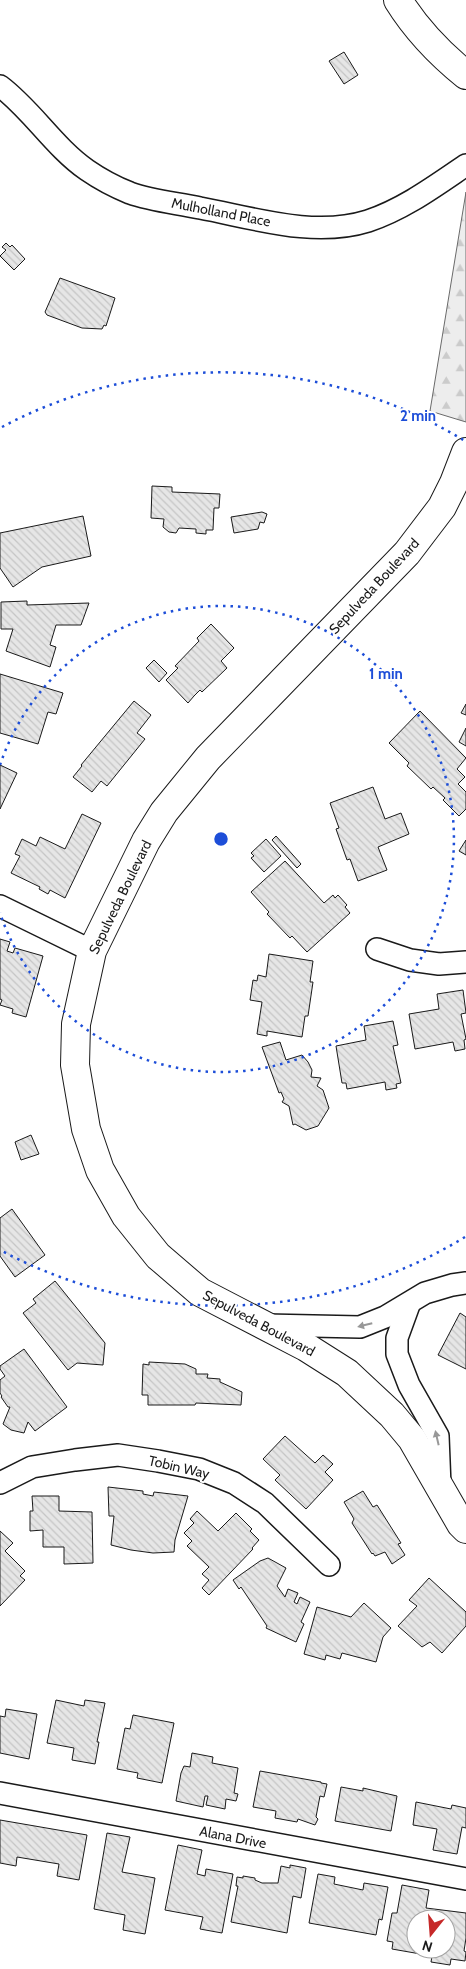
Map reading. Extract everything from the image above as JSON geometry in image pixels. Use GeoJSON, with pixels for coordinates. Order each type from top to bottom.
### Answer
{"type":"FeatureCollection","features":[{"type":"Feature","properties":{"kind":"main road"},"geometry":{"type":"LineString","coordinates":[[398,0],[424,36],[451,64],[466,75]]}},
{"type":"Feature","properties":{"kind":"main road","name":"Sepulveda Boulevard"},"geometry":{"type":"LineString","coordinates":[[466,452],[442,507],[407,553],[208,758],[185,784],[146,841],[92,951],[76,1024],[75,1065],[86,1129],[100,1170],[126,1216],[158,1256],[200,1292],[306,1347],[347,1373],[373,1396],[412,1439],[461,1524],[466,1529]]}},
{"type":"Feature","properties":{"kind":"street","name":"Mulholland Place"},"geometry":{"type":"LineString","coordinates":[[0,86],[25,108],[86,169],[108,183],[149,198],[283,224],[338,227],[367,221],[396,210],[466,165]]}},
{"type":"Feature","properties":{"kind":"street"},"geometry":{"type":"LineString","coordinates":[[0,906],[92,951]]}},
{"type":"Feature","properties":{"kind":"street"},"geometry":{"type":"LineString","coordinates":[[377,949],[410,960],[440,964],[466,962]]}},
{"type":"Feature","properties":{"kind":"street"},"geometry":{"type":"LineString","coordinates":[[264,1325],[360,1327],[385,1318],[409,1305],[425,1293],[466,1283]]}},
{"type":"Feature","properties":{"kind":"street"},"geometry":{"type":"LineString","coordinates":[[409,1305],[397,1338],[397,1354],[409,1385],[438,1436],[440,1486]]}},
{"type":"Feature","properties":{"kind":"street","name":"Tobin Way"},"geometry":{"type":"LineString","coordinates":[[0,1483],[32,1467],[118,1456],[158,1460],[199,1469],[234,1483],[265,1503],[330,1565]]}},
{"type":"Feature","properties":{"kind":"street","name":"Alana Drive"},"geometry":{"type":"LineString","coordinates":[[0,1793],[466,1880]]}},
{"type":"Feature","properties":{"kind":"green space"},"geometry":{"type":"Polygon","coordinates":[[[466,192],[466,422],[430,411],[466,192]]]}},
{"type":"Feature","properties":{"kind":"building"},"geometry":{"type":"Polygon","coordinates":[[[344,52],[358,75],[344,84],[329,61],[344,52]]]}},
{"type":"Feature","properties":{"kind":"building"},"geometry":{"type":"Polygon","coordinates":[[[6,243],[10,247],[12,245],[25,259],[14,270],[0,256],[6,250],[2,247],[6,243]]]}},
{"type":"Feature","properties":{"kind":"building"},"geometry":{"type":"Polygon","coordinates":[[[60,278],[115,298],[106,326],[104,325],[102,329],[82,328],[47,315],[45,312],[60,278]]]}},
{"type":"Feature","properties":{"kind":"building"},"geometry":{"type":"Polygon","coordinates":[[[152,486],[172,487],[172,492],[220,494],[219,508],[214,508],[213,530],[206,530],[206,534],[196,533],[196,529],[179,528],[176,533],[169,532],[163,527],[164,519],[151,518],[152,486]]]}},
{"type":"Feature","properties":{"kind":"building"},"geometry":{"type":"Polygon","coordinates":[[[262,512],[267,514],[264,523],[260,522],[258,529],[234,533],[231,517],[262,512]]]}},
{"type":"Feature","properties":{"kind":"building"},"geometry":{"type":"Polygon","coordinates":[[[83,516],[91,556],[42,567],[13,587],[0,568],[0,533],[83,516]]]}},
{"type":"Feature","properties":{"kind":"building"},"geometry":{"type":"Polygon","coordinates":[[[27,601],[27,605],[89,603],[81,625],[56,625],[50,645],[56,647],[50,667],[6,651],[13,629],[1,629],[1,602],[27,601]]]}},
{"type":"Feature","properties":{"kind":"building"},"geometry":{"type":"Polygon","coordinates":[[[211,624],[234,648],[221,661],[227,668],[202,692],[200,690],[188,703],[166,680],[178,668],[175,666],[199,641],[197,638],[211,624]]]}},
{"type":"Feature","properties":{"kind":"building"},"geometry":{"type":"Polygon","coordinates":[[[154,660],[167,673],[159,682],[146,668],[154,660]]]}},
{"type":"Feature","properties":{"kind":"building"},"geometry":{"type":"Polygon","coordinates":[[[0,674],[63,693],[56,714],[48,712],[38,744],[0,733],[0,674]]]}},
{"type":"Feature","properties":{"kind":"building"},"geometry":{"type":"Polygon","coordinates":[[[134,701],[151,715],[137,733],[145,739],[107,786],[101,781],[92,792],[73,777],[134,701]]]}},
{"type":"Feature","properties":{"kind":"building"},"geometry":{"type":"Polygon","coordinates":[[[466,704],[466,715],[461,713],[466,704]]]}},
{"type":"Feature","properties":{"kind":"building"},"geometry":{"type":"Polygon","coordinates":[[[420,711],[466,758],[457,769],[465,777],[458,784],[466,792],[466,809],[459,816],[443,800],[445,798],[433,787],[431,789],[407,766],[409,763],[389,743],[420,711]]]}},
{"type":"Feature","properties":{"kind":"building"},"geometry":{"type":"Polygon","coordinates":[[[466,728],[466,746],[459,742],[466,728]]]}},
{"type":"Feature","properties":{"kind":"building"},"geometry":{"type":"Polygon","coordinates":[[[0,765],[17,773],[0,809],[0,765]]]}},
{"type":"Feature","properties":{"kind":"building"},"geometry":{"type":"Polygon","coordinates":[[[373,787],[385,819],[401,813],[409,834],[378,847],[387,870],[358,881],[350,859],[347,860],[336,829],[339,828],[330,803],[373,787]]]}},
{"type":"Feature","properties":{"kind":"building"},"geometry":{"type":"Polygon","coordinates":[[[82,814],[101,823],[65,898],[50,890],[48,894],[39,889],[40,887],[11,873],[20,856],[15,854],[22,839],[36,846],[40,837],[65,849],[82,814]]]}},
{"type":"Feature","properties":{"kind":"building"},"geometry":{"type":"Polygon","coordinates":[[[276,836],[301,864],[297,868],[272,840],[276,836]]]}},
{"type":"Feature","properties":{"kind":"building"},"geometry":{"type":"Polygon","coordinates":[[[266,839],[281,856],[264,872],[251,858],[254,856],[251,853],[266,839]]]}},
{"type":"Feature","properties":{"kind":"building"},"geometry":{"type":"Polygon","coordinates":[[[466,840],[466,855],[459,851],[466,840]]]}},
{"type":"Feature","properties":{"kind":"building"},"geometry":{"type":"Polygon","coordinates":[[[285,861],[324,903],[333,895],[335,898],[338,895],[347,905],[345,907],[350,913],[307,952],[292,936],[290,938],[267,914],[269,912],[251,892],[285,861]]]}},
{"type":"Feature","properties":{"kind":"building"},"geometry":{"type":"Polygon","coordinates":[[[0,939],[10,942],[7,951],[13,953],[15,948],[43,956],[26,1017],[12,1013],[13,1009],[0,1005],[2,1000],[0,999],[0,939]]]}},
{"type":"Feature","properties":{"kind":"building"},"geometry":{"type":"Polygon","coordinates":[[[269,954],[313,961],[310,982],[313,982],[308,1016],[305,1016],[302,1037],[267,1031],[267,1036],[257,1034],[262,1002],[250,1000],[253,980],[257,981],[258,975],[266,977],[269,954]]]}},
{"type":"Feature","properties":{"kind":"building"},"geometry":{"type":"Polygon","coordinates":[[[463,990],[466,1013],[461,1014],[466,1039],[464,1040],[465,1049],[455,1051],[453,1042],[415,1049],[409,1014],[439,1009],[437,994],[463,990]]]}},
{"type":"Feature","properties":{"kind":"building"},"geometry":{"type":"Polygon","coordinates":[[[393,1021],[398,1045],[393,1046],[401,1083],[396,1084],[397,1088],[386,1090],[385,1082],[347,1089],[346,1083],[342,1083],[336,1046],[366,1040],[364,1026],[393,1021]]]}},
{"type":"Feature","properties":{"kind":"building"},"geometry":{"type":"Polygon","coordinates":[[[280,1042],[286,1060],[302,1055],[312,1070],[311,1077],[321,1078],[317,1086],[323,1090],[329,1108],[318,1126],[306,1130],[295,1124],[293,1125],[289,1106],[282,1102],[284,1099],[281,1092],[279,1093],[262,1047],[280,1042]]]}},
{"type":"Feature","properties":{"kind":"building"},"geometry":{"type":"Polygon","coordinates":[[[31,1135],[39,1154],[21,1160],[15,1142],[31,1135]]]}},
{"type":"Feature","properties":{"kind":"building"},"geometry":{"type":"Polygon","coordinates":[[[12,1209],[45,1255],[15,1277],[0,1256],[0,1218],[12,1209]]]}},
{"type":"Feature","properties":{"kind":"building"},"geometry":{"type":"Polygon","coordinates":[[[55,1281],[105,1343],[103,1365],[77,1363],[68,1370],[23,1313],[36,1303],[33,1299],[55,1281]]]}},
{"type":"Feature","properties":{"kind":"building"},"geometry":{"type":"Polygon","coordinates":[[[460,1313],[466,1317],[466,1369],[438,1355],[460,1313]]]}},
{"type":"Feature","properties":{"kind":"building"},"geometry":{"type":"Polygon","coordinates":[[[24,1349],[67,1407],[35,1431],[28,1422],[24,1433],[11,1430],[3,1424],[10,1407],[8,1407],[0,1393],[0,1380],[5,1376],[0,1366],[24,1349]]]}},
{"type":"Feature","properties":{"kind":"building"},"geometry":{"type":"Polygon","coordinates":[[[149,1362],[185,1364],[196,1369],[196,1374],[208,1374],[207,1378],[220,1379],[220,1382],[242,1392],[241,1405],[196,1403],[195,1405],[148,1405],[148,1395],[142,1395],[143,1364],[149,1365],[149,1362]]]}},
{"type":"Feature","properties":{"kind":"building"},"geometry":{"type":"Polygon","coordinates":[[[285,1436],[315,1463],[323,1455],[333,1464],[325,1472],[333,1480],[306,1509],[275,1480],[280,1475],[263,1459],[285,1436]]]}},
{"type":"Feature","properties":{"kind":"building"},"geometry":{"type":"Polygon","coordinates":[[[108,1487],[143,1491],[143,1494],[153,1496],[154,1492],[188,1496],[175,1540],[174,1552],[153,1553],[111,1545],[114,1516],[109,1516],[108,1487]]]}},
{"type":"Feature","properties":{"kind":"building"},"geometry":{"type":"Polygon","coordinates":[[[363,1491],[373,1507],[377,1505],[401,1543],[398,1544],[405,1555],[392,1564],[385,1552],[375,1556],[372,1554],[352,1523],[354,1519],[344,1502],[363,1491]]]}},
{"type":"Feature","properties":{"kind":"building"},"geometry":{"type":"Polygon","coordinates":[[[32,1496],[59,1496],[59,1511],[92,1512],[93,1563],[64,1564],[64,1547],[43,1547],[43,1530],[30,1531],[30,1511],[33,1511],[32,1496]]]}},
{"type":"Feature","properties":{"kind":"building"},"geometry":{"type":"Polygon","coordinates":[[[197,1511],[218,1531],[236,1513],[252,1529],[250,1531],[259,1540],[253,1549],[209,1595],[202,1588],[209,1580],[202,1574],[209,1567],[187,1546],[192,1541],[184,1533],[194,1523],[190,1519],[197,1511]]]}},
{"type":"Feature","properties":{"kind":"building"},"geometry":{"type":"Polygon","coordinates":[[[0,1531],[13,1543],[5,1551],[25,1571],[20,1576],[25,1580],[0,1606],[0,1531]]]}},
{"type":"Feature","properties":{"kind":"building"},"geometry":{"type":"Polygon","coordinates":[[[268,1558],[286,1568],[277,1586],[285,1597],[288,1589],[298,1593],[294,1602],[297,1604],[300,1597],[310,1602],[301,1622],[304,1624],[296,1642],[266,1628],[267,1626],[241,1587],[239,1589],[233,1580],[260,1561],[268,1558]]]}},
{"type":"Feature","properties":{"kind":"building"},"geometry":{"type":"Polygon","coordinates":[[[429,1578],[466,1612],[466,1626],[442,1653],[430,1642],[422,1647],[398,1626],[417,1606],[409,1600],[429,1578]]]}},
{"type":"Feature","properties":{"kind":"building"},"geometry":{"type":"Polygon","coordinates":[[[364,1603],[391,1628],[383,1637],[376,1662],[342,1653],[340,1659],[326,1655],[325,1660],[304,1654],[317,1607],[351,1617],[364,1603]]]}},
{"type":"Feature","properties":{"kind":"building"},"geometry":{"type":"Polygon","coordinates":[[[56,1700],[84,1706],[85,1700],[105,1703],[97,1742],[99,1742],[95,1764],[72,1760],[74,1748],[47,1743],[56,1700]]]}},
{"type":"Feature","properties":{"kind":"building"},"geometry":{"type":"Polygon","coordinates":[[[6,1709],[37,1714],[29,1759],[0,1753],[0,1716],[5,1717],[6,1709]]]}},
{"type":"Feature","properties":{"kind":"building"},"geometry":{"type":"Polygon","coordinates":[[[133,1715],[174,1723],[162,1783],[137,1778],[138,1773],[117,1769],[125,1728],[130,1729],[133,1715]]]}},
{"type":"Feature","properties":{"kind":"building"},"geometry":{"type":"Polygon","coordinates":[[[192,1753],[213,1757],[212,1763],[238,1768],[234,1793],[238,1794],[236,1801],[226,1799],[225,1809],[206,1805],[208,1796],[205,1796],[203,1807],[176,1801],[181,1773],[184,1766],[190,1767],[192,1753]]]}},
{"type":"Feature","properties":{"kind":"building"},"geometry":{"type":"Polygon","coordinates":[[[260,1771],[327,1784],[324,1797],[320,1796],[316,1817],[318,1819],[315,1825],[298,1819],[297,1822],[275,1818],[276,1811],[253,1807],[260,1771]]]}},
{"type":"Feature","properties":{"kind":"building"},"geometry":{"type":"Polygon","coordinates":[[[341,1787],[363,1791],[363,1788],[397,1796],[391,1831],[335,1821],[341,1787]]]}},
{"type":"Feature","properties":{"kind":"building"},"geometry":{"type":"Polygon","coordinates":[[[416,1802],[451,1809],[452,1805],[466,1808],[466,1828],[462,1827],[457,1854],[433,1850],[437,1829],[413,1825],[416,1802]]]}},
{"type":"Feature","properties":{"kind":"building"},"geometry":{"type":"Polygon","coordinates":[[[0,1820],[87,1835],[79,1880],[57,1876],[59,1864],[17,1857],[16,1866],[0,1863],[0,1820]]]}},
{"type":"Feature","properties":{"kind":"building"},"geometry":{"type":"Polygon","coordinates":[[[107,1833],[130,1837],[122,1872],[155,1878],[145,1934],[123,1930],[125,1915],[94,1909],[107,1833]]]}},
{"type":"Feature","properties":{"kind":"building"},"geometry":{"type":"Polygon","coordinates":[[[178,1845],[202,1850],[197,1874],[205,1876],[206,1869],[233,1874],[222,1933],[200,1929],[203,1917],[165,1910],[178,1845]]]}},
{"type":"Feature","properties":{"kind":"building"},"geometry":{"type":"Polygon","coordinates":[[[290,1865],[306,1868],[301,1898],[293,1896],[287,1933],[231,1922],[238,1886],[236,1886],[237,1877],[255,1878],[255,1880],[262,1883],[278,1883],[281,1866],[290,1868],[290,1865]]]}},
{"type":"Feature","properties":{"kind":"building"},"geometry":{"type":"Polygon","coordinates":[[[318,1874],[335,1877],[334,1884],[363,1890],[364,1883],[388,1887],[382,1920],[379,1919],[376,1935],[309,1923],[318,1874]]]}},
{"type":"Feature","properties":{"kind":"building"},"geometry":{"type":"Polygon","coordinates":[[[402,1885],[429,1890],[426,1908],[434,1909],[406,1909],[406,1951],[392,1949],[393,1942],[387,1941],[392,1913],[397,1913],[402,1885]]]}},
{"type":"Feature","properties":{"kind":"building"},"geometry":{"type":"Polygon","coordinates":[[[456,1912],[466,1913],[465,1961],[451,1959],[456,1959],[456,1912]]]}},
{"type":"Feature","properties":{"kind":"building"},"geometry":{"type":"Polygon","coordinates":[[[432,1959],[451,1959],[450,1965],[431,1962],[432,1959]]]}}]}
